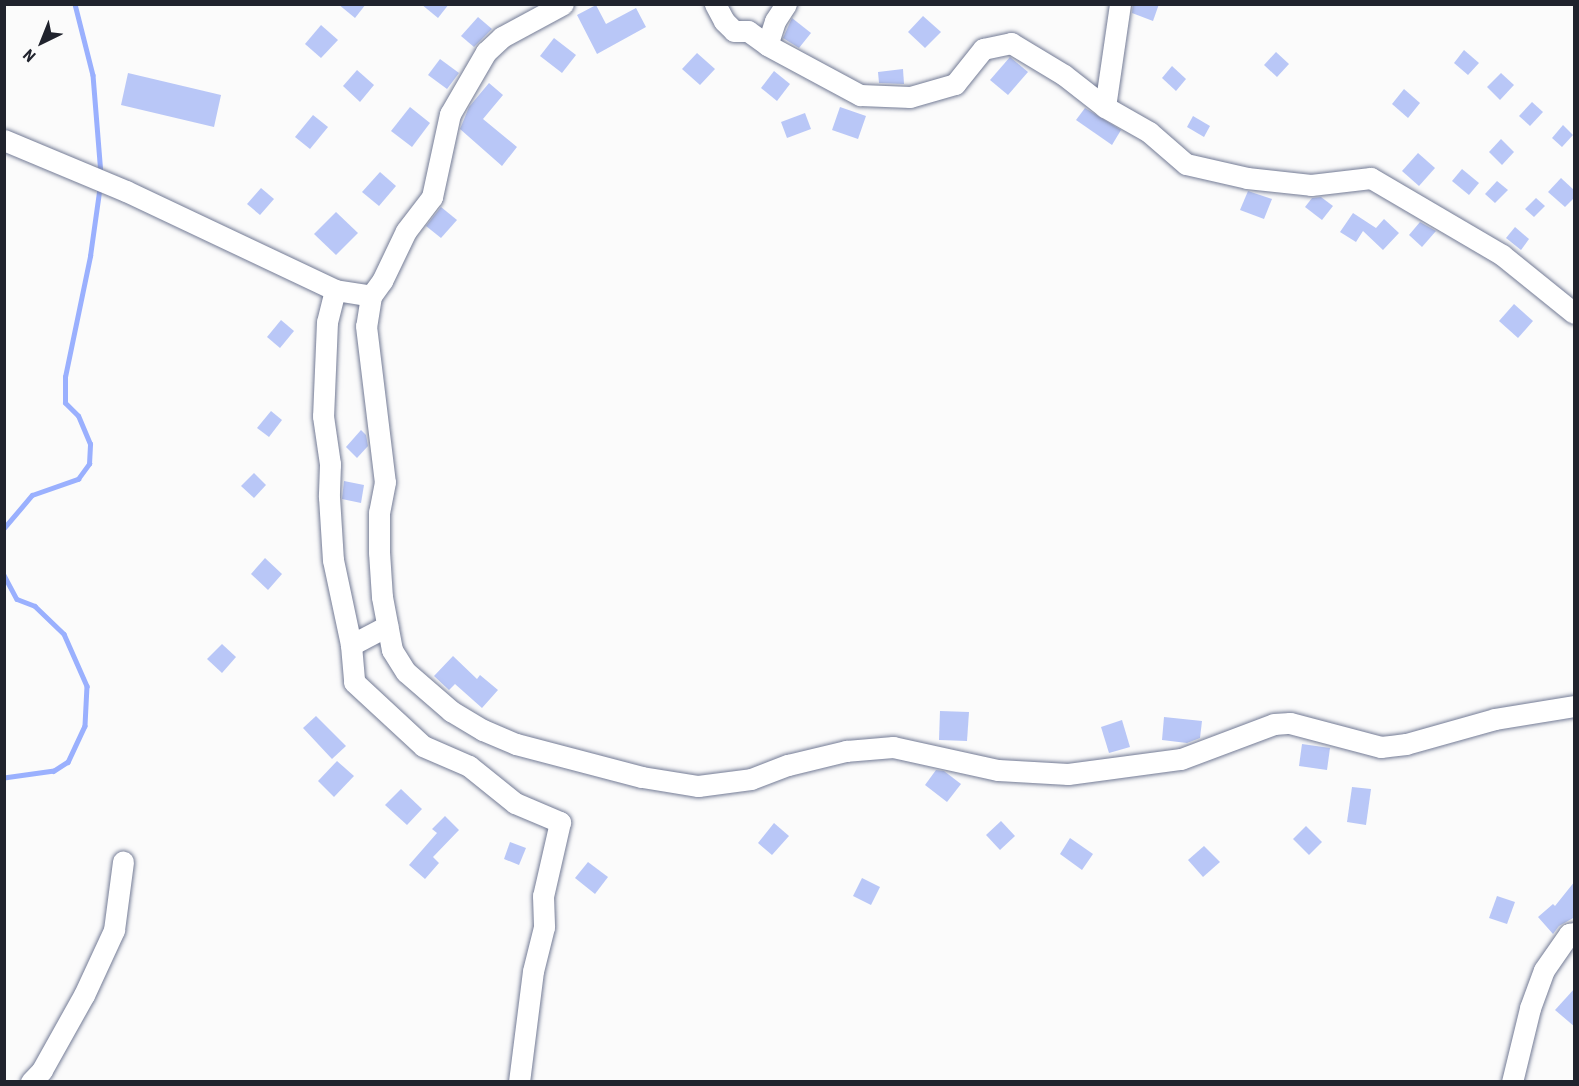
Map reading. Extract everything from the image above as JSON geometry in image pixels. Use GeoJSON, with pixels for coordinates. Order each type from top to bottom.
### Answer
{"type":"FeatureCollection","features":[{"type":"Feature","properties":{"kind":"street"},"geometry":{"type":"LineString","coordinates":[[563,4],[502,37],[486,52],[450,114],[432,197],[406,231],[382,280],[371,296],[366,326],[385,482],[379,512],[382,597],[392,650],[406,672],[451,711],[483,730],[543,753],[642,777],[698,786],[751,779],[788,765],[846,751],[893,747],[998,770],[1068,774],[1181,759],[1274,723],[1290,723],[1381,747],[1406,744],[1495,719],[1575,706]]}},
{"type":"Feature","properties":{"kind":"street"},"geometry":{"type":"LineString","coordinates":[[715,4],[724,21],[734,31],[748,31],[766,45],[860,95],[910,97],[955,84],[983,49],[1011,43],[1064,75],[1105,107],[1149,132],[1186,164],[1247,178],[1311,185],[1371,178],[1502,255],[1575,313]]}},
{"type":"Feature","properties":{"kind":"street"},"geometry":{"type":"LineString","coordinates":[[766,45],[775,21],[786,4]]}},
{"type":"Feature","properties":{"kind":"street"},"geometry":{"type":"LineString","coordinates":[[1105,107],[1120,4]]}},
{"type":"Feature","properties":{"kind":"street"},"geometry":{"type":"LineString","coordinates":[[4,140],[100,180],[335,290],[371,296]]}},
{"type":"Feature","properties":{"kind":"street"},"geometry":{"type":"LineString","coordinates":[[335,290],[327,322],[322,416],[330,464],[328,496],[333,560],[351,645],[354,682],[383,712],[423,746],[469,766],[515,803],[560,822],[543,896],[544,927],[533,971],[519,1082]]}},
{"type":"Feature","properties":{"kind":"street"},"geometry":{"type":"LineString","coordinates":[[351,645],[387,626]]}},
{"type":"Feature","properties":{"kind":"street"},"geometry":{"type":"LineString","coordinates":[[31,1082],[42,1070],[84,995],[114,930],[123,862]]}},
{"type":"Feature","properties":{"kind":"street"},"geometry":{"type":"LineString","coordinates":[[1512,1082],[1530,1008],[1544,970],[1569,934],[1575,933]]}},
{"type":"Feature","properties":{"kind":"building"},"geometry":{"type":"Polygon","coordinates":[[[338,4],[366,4],[355,18],[338,4]]]}},
{"type":"Feature","properties":{"kind":"building"},"geometry":{"type":"Polygon","coordinates":[[[421,4],[449,4],[438,18],[421,4]]]}},
{"type":"Feature","properties":{"kind":"building"},"geometry":{"type":"Polygon","coordinates":[[[1133,4],[1159,4],[1153,21],[1132,13],[1133,4]]]}},
{"type":"Feature","properties":{"kind":"building"},"geometry":{"type":"Polygon","coordinates":[[[596,5],[606,24],[636,8],[646,27],[597,54],[577,15],[596,5]]]}},
{"type":"Feature","properties":{"kind":"building"},"geometry":{"type":"Polygon","coordinates":[[[923,16],[941,32],[925,48],[908,32],[923,16]]]}},
{"type":"Feature","properties":{"kind":"building"},"geometry":{"type":"Polygon","coordinates":[[[478,17],[492,29],[474,47],[461,36],[478,17]]]}},
{"type":"Feature","properties":{"kind":"building"},"geometry":{"type":"Polygon","coordinates":[[[792,18],[811,33],[799,48],[783,38],[792,18]]]}},
{"type":"Feature","properties":{"kind":"building"},"geometry":{"type":"Polygon","coordinates":[[[321,25],[338,40],[321,58],[305,44],[321,25]]]}},
{"type":"Feature","properties":{"kind":"building"},"geometry":{"type":"Polygon","coordinates":[[[554,38],[576,55],[562,73],[540,56],[554,38]]]}},
{"type":"Feature","properties":{"kind":"building"},"geometry":{"type":"Polygon","coordinates":[[[1464,50],[1479,63],[1468,75],[1454,63],[1464,50]]]}},
{"type":"Feature","properties":{"kind":"building"},"geometry":{"type":"Polygon","coordinates":[[[1276,52],[1289,64],[1277,77],[1264,65],[1276,52]]]}},
{"type":"Feature","properties":{"kind":"building"},"geometry":{"type":"Polygon","coordinates":[[[697,53],[715,69],[700,85],[682,69],[697,53]]]}},
{"type":"Feature","properties":{"kind":"building"},"geometry":{"type":"Polygon","coordinates":[[[1010,57],[1028,72],[1008,95],[990,80],[1010,57]]]}},
{"type":"Feature","properties":{"kind":"building"},"geometry":{"type":"Polygon","coordinates":[[[440,59],[459,73],[447,89],[428,75],[440,59]]]}},
{"type":"Feature","properties":{"kind":"building"},"geometry":{"type":"Polygon","coordinates":[[[1172,66],[1186,79],[1176,91],[1162,78],[1172,66]]]}},
{"type":"Feature","properties":{"kind":"building"},"geometry":{"type":"Polygon","coordinates":[[[903,69],[904,84],[879,83],[878,72],[903,69]]]}},
{"type":"Feature","properties":{"kind":"building"},"geometry":{"type":"Polygon","coordinates":[[[357,70],[374,85],[360,102],[343,86],[357,70]]]}},
{"type":"Feature","properties":{"kind":"building"},"geometry":{"type":"Polygon","coordinates":[[[774,71],[790,84],[777,101],[761,88],[774,71]]]}},
{"type":"Feature","properties":{"kind":"building"},"geometry":{"type":"Polygon","coordinates":[[[128,73],[221,95],[214,127],[121,105],[128,73]]]}},
{"type":"Feature","properties":{"kind":"building"},"geometry":{"type":"Polygon","coordinates":[[[1501,73],[1514,85],[1500,100],[1487,87],[1501,73]]]}},
{"type":"Feature","properties":{"kind":"building"},"geometry":{"type":"Polygon","coordinates":[[[489,83],[503,95],[483,119],[517,147],[502,166],[460,129],[469,107],[489,83]]]}},
{"type":"Feature","properties":{"kind":"building"},"geometry":{"type":"Polygon","coordinates":[[[1404,89],[1420,103],[1408,118],[1392,104],[1404,89]]]}},
{"type":"Feature","properties":{"kind":"building"},"geometry":{"type":"Polygon","coordinates":[[[1532,102],[1543,112],[1530,126],[1519,116],[1532,102]]]}},
{"type":"Feature","properties":{"kind":"building"},"geometry":{"type":"Polygon","coordinates":[[[410,107],[430,123],[412,147],[391,131],[410,107]]]}},
{"type":"Feature","properties":{"kind":"building"},"geometry":{"type":"Polygon","coordinates":[[[840,107],[866,116],[858,139],[832,130],[840,107]]]}},
{"type":"Feature","properties":{"kind":"building"},"geometry":{"type":"Polygon","coordinates":[[[1085,108],[1121,130],[1112,145],[1076,120],[1085,108]]]}},
{"type":"Feature","properties":{"kind":"building"},"geometry":{"type":"Polygon","coordinates":[[[805,113],[811,129],[787,138],[781,122],[805,113]]]}},
{"type":"Feature","properties":{"kind":"building"},"geometry":{"type":"Polygon","coordinates":[[[313,115],[328,127],[310,149],[295,137],[313,115]]]}},
{"type":"Feature","properties":{"kind":"building"},"geometry":{"type":"Polygon","coordinates":[[[1193,116],[1210,126],[1204,137],[1187,127],[1193,116]]]}},
{"type":"Feature","properties":{"kind":"building"},"geometry":{"type":"Polygon","coordinates":[[[1563,125],[1573,135],[1562,147],[1552,138],[1563,125]]]}},
{"type":"Feature","properties":{"kind":"building"},"geometry":{"type":"Polygon","coordinates":[[[1501,139],[1514,152],[1502,165],[1489,152],[1501,139]]]}},
{"type":"Feature","properties":{"kind":"building"},"geometry":{"type":"Polygon","coordinates":[[[1418,153],[1435,168],[1419,186],[1402,171],[1418,153]]]}},
{"type":"Feature","properties":{"kind":"building"},"geometry":{"type":"Polygon","coordinates":[[[1462,169],[1479,183],[1469,195],[1452,181],[1462,169]]]}},
{"type":"Feature","properties":{"kind":"building"},"geometry":{"type":"Polygon","coordinates":[[[380,172],[396,186],[379,206],[362,192],[380,172]]]}},
{"type":"Feature","properties":{"kind":"building"},"geometry":{"type":"Polygon","coordinates":[[[1561,178],[1575,191],[1575,197],[1565,207],[1548,192],[1561,178]]]}},
{"type":"Feature","properties":{"kind":"building"},"geometry":{"type":"Polygon","coordinates":[[[1497,181],[1508,190],[1495,203],[1485,194],[1497,181]]]}},
{"type":"Feature","properties":{"kind":"building"},"geometry":{"type":"Polygon","coordinates":[[[261,188],[274,199],[260,215],[247,204],[261,188]]]}},
{"type":"Feature","properties":{"kind":"building"},"geometry":{"type":"Polygon","coordinates":[[[1248,191],[1272,199],[1264,219],[1240,210],[1248,191]]]}},
{"type":"Feature","properties":{"kind":"building"},"geometry":{"type":"Polygon","coordinates":[[[1321,197],[1333,206],[1322,220],[1305,207],[1312,198],[1321,197]]]}},
{"type":"Feature","properties":{"kind":"building"},"geometry":{"type":"Polygon","coordinates":[[[1536,198],[1545,206],[1534,217],[1525,209],[1536,198]]]}},
{"type":"Feature","properties":{"kind":"building"},"geometry":{"type":"Polygon","coordinates":[[[441,207],[457,220],[441,238],[426,226],[441,207]]]}},
{"type":"Feature","properties":{"kind":"building"},"geometry":{"type":"Polygon","coordinates":[[[336,212],[358,233],[336,255],[314,234],[336,212]]]}},
{"type":"Feature","properties":{"kind":"building"},"geometry":{"type":"Polygon","coordinates":[[[1353,213],[1376,228],[1384,219],[1399,233],[1383,250],[1363,231],[1356,242],[1340,232],[1353,213]]]}},
{"type":"Feature","properties":{"kind":"building"},"geometry":{"type":"Polygon","coordinates":[[[1420,222],[1436,231],[1422,247],[1409,235],[1420,222]]]}},
{"type":"Feature","properties":{"kind":"building"},"geometry":{"type":"Polygon","coordinates":[[[1515,227],[1529,239],[1521,250],[1506,238],[1515,227]]]}},
{"type":"Feature","properties":{"kind":"building"},"geometry":{"type":"Polygon","coordinates":[[[1514,304],[1533,321],[1518,338],[1499,321],[1514,304]]]}},
{"type":"Feature","properties":{"kind":"building"},"geometry":{"type":"Polygon","coordinates":[[[281,320],[294,331],[280,348],[267,337],[281,320]]]}},
{"type":"Feature","properties":{"kind":"building"},"geometry":{"type":"Polygon","coordinates":[[[271,411],[282,420],[269,437],[257,428],[271,411]]]}},
{"type":"Feature","properties":{"kind":"building"},"geometry":{"type":"Polygon","coordinates":[[[361,430],[366,435],[368,446],[357,458],[346,447],[361,430]]]}},
{"type":"Feature","properties":{"kind":"building"},"geometry":{"type":"Polygon","coordinates":[[[254,473],[266,485],[254,498],[241,486],[254,473]]]}},
{"type":"Feature","properties":{"kind":"building"},"geometry":{"type":"Polygon","coordinates":[[[344,481],[364,485],[361,503],[342,499],[344,481]]]}},
{"type":"Feature","properties":{"kind":"building"},"geometry":{"type":"Polygon","coordinates":[[[265,558],[282,574],[268,590],[251,574],[265,558]]]}},
{"type":"Feature","properties":{"kind":"building"},"geometry":{"type":"Polygon","coordinates":[[[222,644],[236,657],[222,673],[207,659],[222,644]]]}},
{"type":"Feature","properties":{"kind":"building"},"geometry":{"type":"Polygon","coordinates":[[[453,656],[477,679],[480,675],[498,690],[482,708],[455,684],[449,690],[434,676],[453,656]]]}},
{"type":"Feature","properties":{"kind":"building"},"geometry":{"type":"Polygon","coordinates":[[[940,711],[969,712],[967,741],[939,740],[940,711]]]}},
{"type":"Feature","properties":{"kind":"building"},"geometry":{"type":"Polygon","coordinates":[[[316,716],[346,746],[332,759],[303,728],[316,716]]]}},
{"type":"Feature","properties":{"kind":"building"},"geometry":{"type":"Polygon","coordinates":[[[1164,717],[1202,721],[1200,738],[1187,743],[1162,740],[1164,717]]]}},
{"type":"Feature","properties":{"kind":"building"},"geometry":{"type":"Polygon","coordinates":[[[1122,720],[1130,747],[1109,753],[1101,727],[1122,720]]]}},
{"type":"Feature","properties":{"kind":"building"},"geometry":{"type":"Polygon","coordinates":[[[1302,744],[1330,748],[1327,770],[1299,766],[1302,744]]]}},
{"type":"Feature","properties":{"kind":"building"},"geometry":{"type":"Polygon","coordinates":[[[337,761],[354,776],[334,797],[318,781],[337,761]]]}},
{"type":"Feature","properties":{"kind":"building"},"geometry":{"type":"Polygon","coordinates":[[[936,770],[944,771],[961,784],[947,802],[925,785],[936,770]]]}},
{"type":"Feature","properties":{"kind":"building"},"geometry":{"type":"Polygon","coordinates":[[[1352,787],[1371,789],[1366,825],[1347,822],[1352,787]]]}},
{"type":"Feature","properties":{"kind":"building"},"geometry":{"type":"Polygon","coordinates":[[[401,789],[422,809],[407,825],[385,805],[401,789]]]}},
{"type":"Feature","properties":{"kind":"building"},"geometry":{"type":"Polygon","coordinates":[[[445,816],[459,830],[433,857],[439,863],[425,879],[409,865],[437,833],[432,829],[445,816]]]}},
{"type":"Feature","properties":{"kind":"building"},"geometry":{"type":"Polygon","coordinates":[[[1001,821],[1015,836],[1000,850],[986,835],[1001,821]]]}},
{"type":"Feature","properties":{"kind":"building"},"geometry":{"type":"Polygon","coordinates":[[[774,823],[789,836],[772,855],[758,843],[774,823]]]}},
{"type":"Feature","properties":{"kind":"building"},"geometry":{"type":"Polygon","coordinates":[[[1306,826],[1322,842],[1309,855],[1293,839],[1306,826]]]}},
{"type":"Feature","properties":{"kind":"building"},"geometry":{"type":"Polygon","coordinates":[[[1070,838],[1093,854],[1082,870],[1060,854],[1070,838]]]}},
{"type":"Feature","properties":{"kind":"building"},"geometry":{"type":"Polygon","coordinates":[[[510,842],[526,848],[519,865],[504,859],[510,842]]]}},
{"type":"Feature","properties":{"kind":"building"},"geometry":{"type":"Polygon","coordinates":[[[1204,846],[1220,862],[1203,877],[1188,860],[1204,846]]]}},
{"type":"Feature","properties":{"kind":"building"},"geometry":{"type":"Polygon","coordinates":[[[588,862],[608,877],[595,894],[575,878],[588,862]]]}},
{"type":"Feature","properties":{"kind":"building"},"geometry":{"type":"Polygon","coordinates":[[[862,878],[880,887],[871,905],[853,896],[862,878]]]}},
{"type":"Feature","properties":{"kind":"building"},"geometry":{"type":"Polygon","coordinates":[[[1575,881],[1575,917],[1559,926],[1553,934],[1538,917],[1553,904],[1555,906],[1575,881]]]}},
{"type":"Feature","properties":{"kind":"building"},"geometry":{"type":"Polygon","coordinates":[[[1497,896],[1515,902],[1507,924],[1489,918],[1497,896]]]}},
{"type":"Feature","properties":{"kind":"building"},"geometry":{"type":"Polygon","coordinates":[[[1575,988],[1575,1027],[1555,1010],[1575,988]]]}},
{"type":"Feature","properties":{"kind":"waterway"},"geometry":{"type":"LineString","coordinates":[[75,4],[93,75],[101,174]]}},
{"type":"Feature","properties":{"kind":"waterway"},"geometry":{"type":"LineString","coordinates":[[4,528],[32,495],[78,479],[89,464],[90,444],[78,416],[65,403],[65,377],[90,256],[100,185]]}},
{"type":"Feature","properties":{"kind":"waterway"},"geometry":{"type":"LineString","coordinates":[[4,575],[17,599],[35,606],[64,634],[87,686],[85,726],[68,762],[54,771],[4,778]]}}]}
